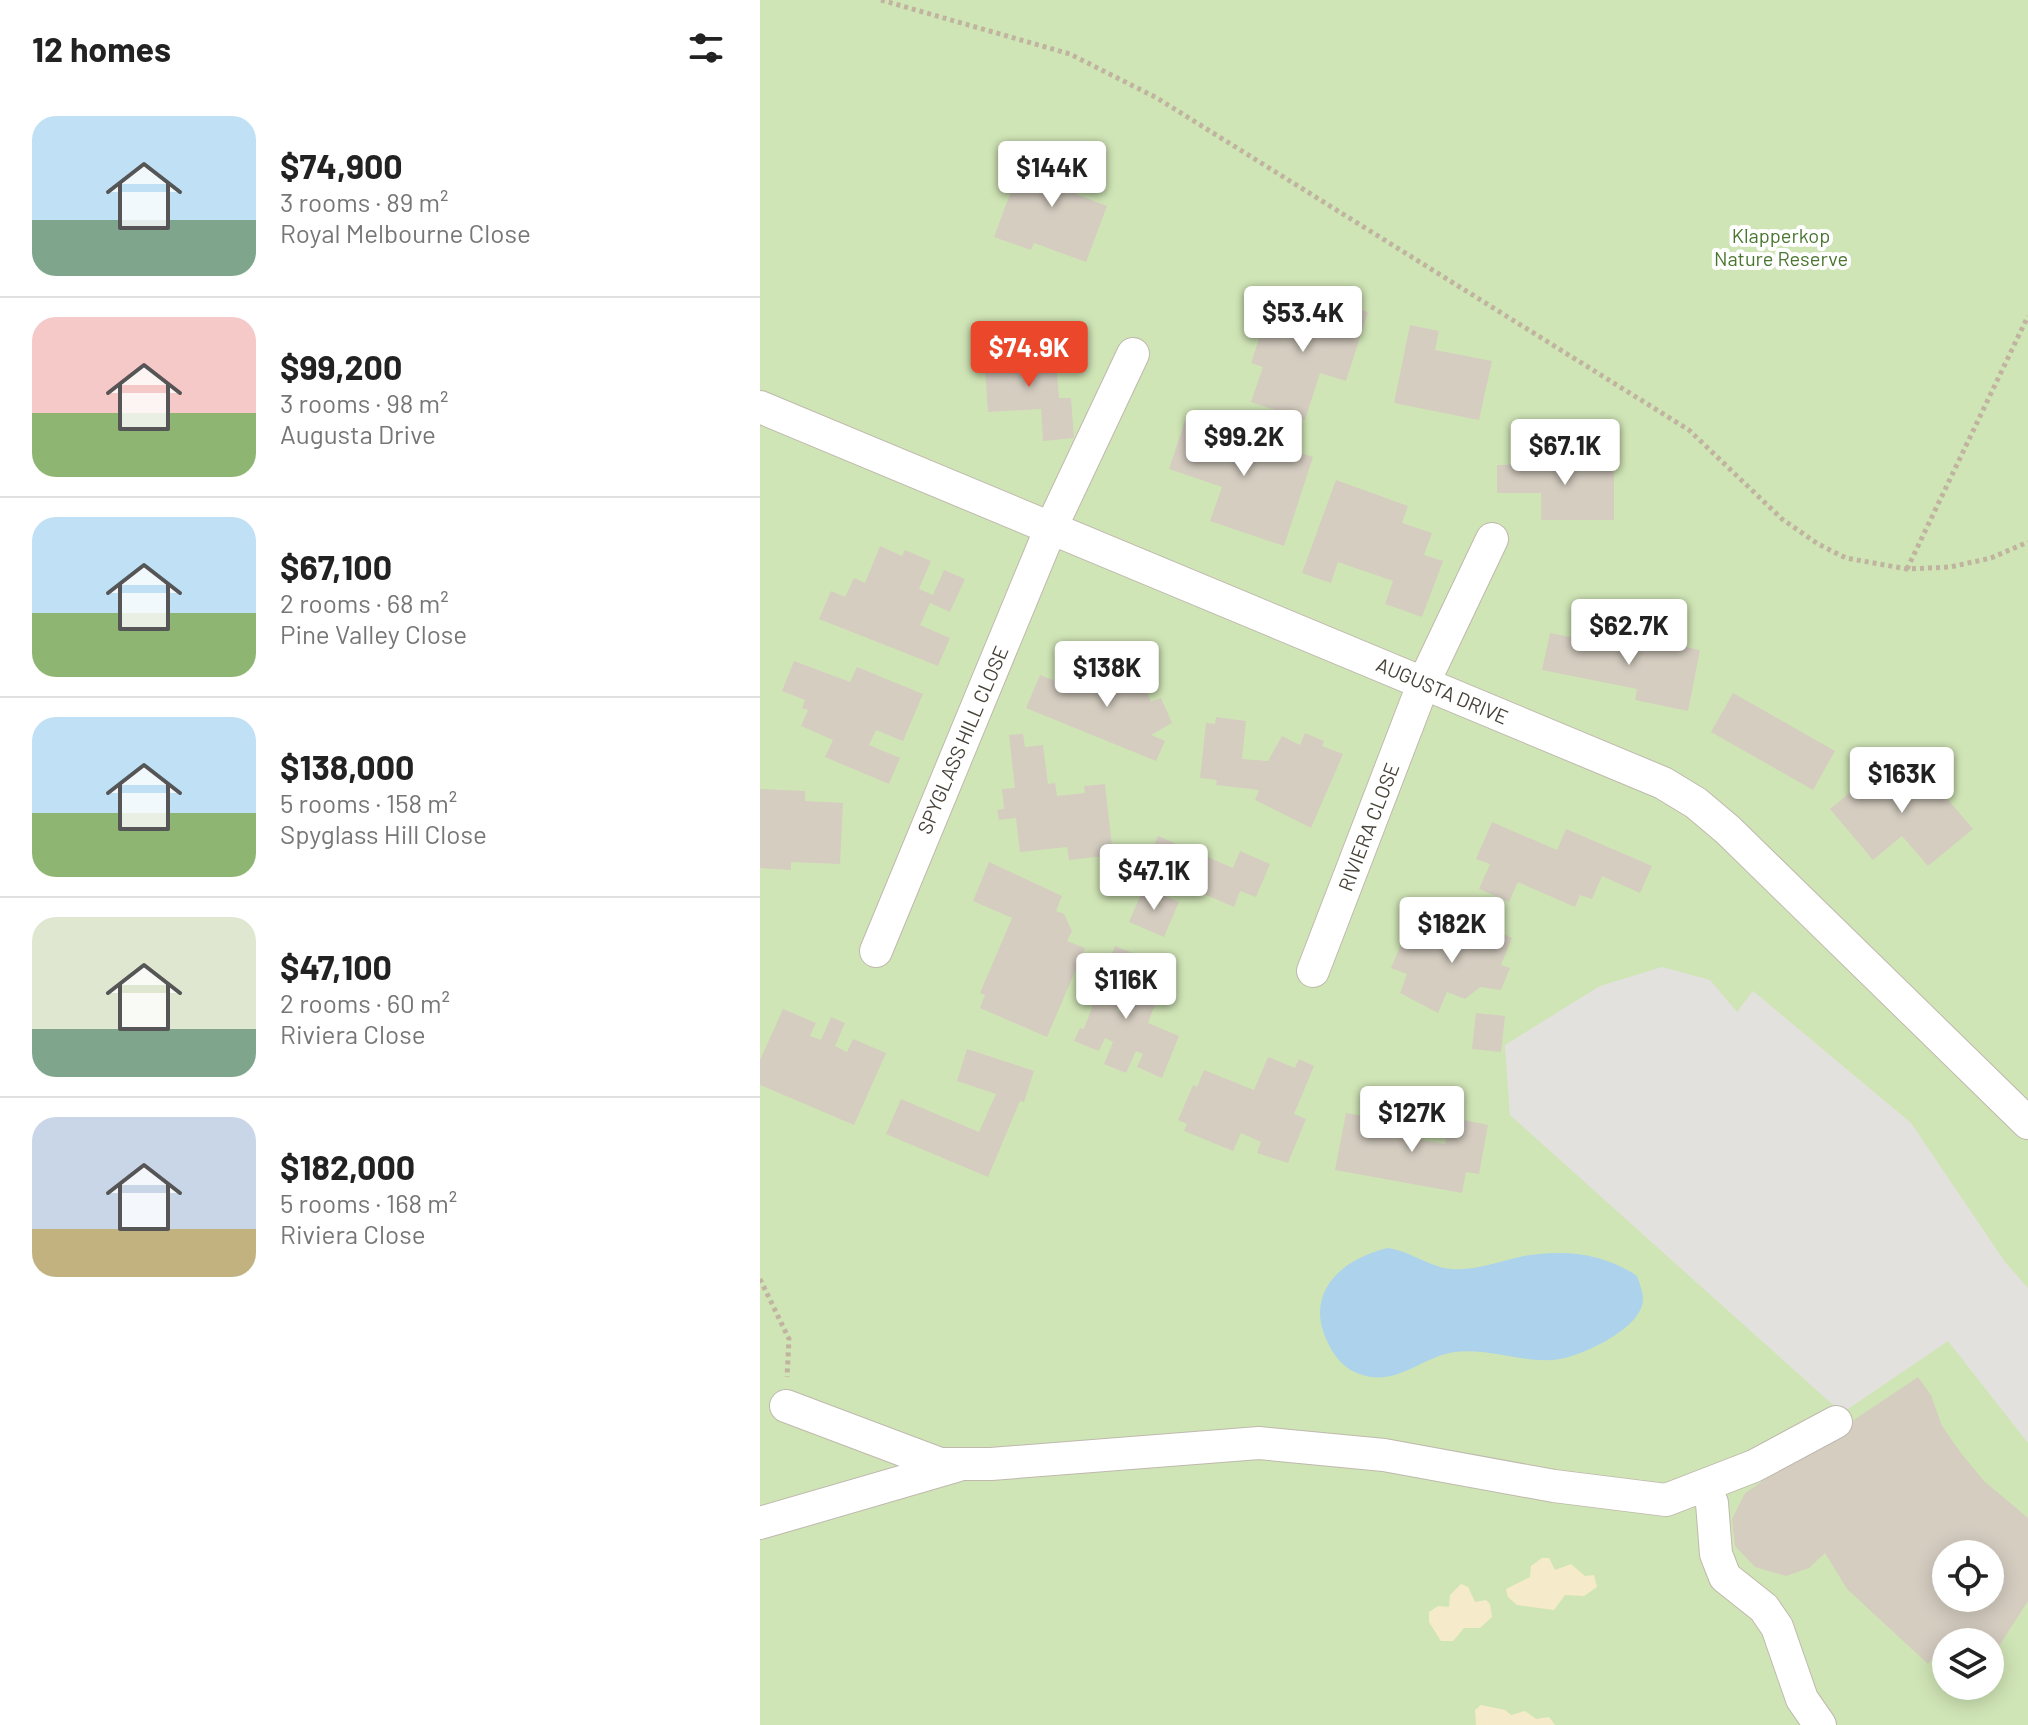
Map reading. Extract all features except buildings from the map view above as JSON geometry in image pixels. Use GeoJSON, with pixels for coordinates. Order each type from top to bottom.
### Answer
{"type":"FeatureCollection","features":[{"type":"Feature","properties":{"kind":"street","name":"SPYGLASS HILL CLOSE"},"geometry":{"type":"LineString","coordinates":[[876,951],[1050,530],[1133,354]]}},
{"type":"Feature","properties":{"kind":"street","name":"AUGUSTA DRIVE"},"geometry":{"type":"LineString","coordinates":[[760,407],[1663,783],[1696,803],[1728,830],[2028,1123]]}},
{"type":"Feature","properties":{"kind":"street","name":"RIVIERA CLOSE"},"geometry":{"type":"LineString","coordinates":[[1313,971],[1424,682],[1492,539]]}},
{"type":"Feature","properties":{"kind":"street"},"geometry":{"type":"LineString","coordinates":[[786,1406],[940,1464],[1259,1443],[1384,1455],[1554,1486],[1666,1500],[1754,1466],[1836,1422]]}},
{"type":"Feature","properties":{"kind":"street"},"geometry":{"type":"LineString","coordinates":[[760,1523],[959,1465]]}},
{"type":"Feature","properties":{"kind":"street"},"geometry":{"type":"LineString","coordinates":[[1704,1486],[1712,1503],[1716,1554],[1725,1577],[1764,1608],[1777,1627],[1802,1699],[1820,1725]]}},
{"type":"Feature","properties":{"kind":"path"},"geometry":{"type":"LineString","coordinates":[[881,0],[1070,54],[1157,98],[1689,430],[1782,519],[1818,544],[1846,558],[1907,569],[1964,564],[1991,558],[2028,542]]}},
{"type":"Feature","properties":{"kind":"path"},"geometry":{"type":"LineString","coordinates":[[1907,569],[1962,447],[2028,316]]}},
{"type":"Feature","properties":{"kind":"path"},"geometry":{"type":"LineString","coordinates":[[760,1279],[789,1339],[786,1406]]}},
{"type":"Feature","properties":{"kind":"green space","name":"Klapperkop Nature Reserve"},"geometry":{"type":"Polygon","coordinates":[[[760,0],[2028,0],[2028,1725],[760,1725],[760,0]]]}},
{"type":"Feature","properties":{"kind":"sand"},"geometry":{"type":"Polygon","coordinates":[[[1542,1558],[1549,1558],[1555,1570],[1571,1564],[1585,1576],[1594,1575],[1597,1587],[1584,1596],[1565,1595],[1554,1610],[1517,1605],[1508,1597],[1506,1589],[1530,1577],[1531,1566],[1542,1558]]]}},
{"type":"Feature","properties":{"kind":"sand"},"geometry":{"type":"Polygon","coordinates":[[[1461,1584],[1468,1587],[1475,1602],[1486,1600],[1490,1604],[1492,1617],[1480,1628],[1464,1628],[1453,1641],[1441,1641],[1429,1622],[1429,1612],[1438,1606],[1449,1607],[1450,1595],[1461,1584]]]}},
{"type":"Feature","properties":{"kind":"sand"},"geometry":{"type":"Polygon","coordinates":[[[1481,1705],[1505,1710],[1511,1715],[1525,1711],[1536,1719],[1549,1717],[1555,1725],[1476,1725],[1475,1710],[1481,1705]]]}},
{"type":"Feature","properties":{"kind":"shaded area"},"geometry":{"type":"Polygon","coordinates":[[[1662,967],[1710,980],[1737,1012],[1753,991],[1911,1123],[2005,1262],[2028,1288],[2028,1443],[1948,1341],[1842,1413],[1510,1115],[1505,1045],[1600,986],[1662,967]]]}},
{"type":"Feature","properties":{"kind":"water"},"geometry":{"type":"Polygon","coordinates":[[[1388,1248],[1451,1269],[1479,1267],[1539,1254],[1583,1255],[1611,1262],[1637,1276],[1643,1302],[1637,1315],[1617,1334],[1576,1355],[1540,1360],[1455,1352],[1396,1375],[1371,1377],[1353,1371],[1336,1357],[1321,1325],[1320,1309],[1331,1281],[1342,1270],[1355,1260],[1388,1248]]]}}]}
